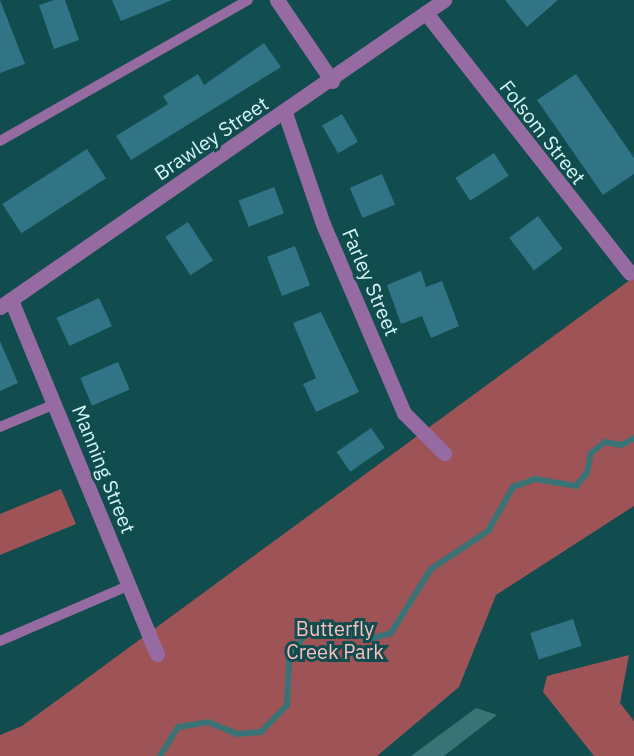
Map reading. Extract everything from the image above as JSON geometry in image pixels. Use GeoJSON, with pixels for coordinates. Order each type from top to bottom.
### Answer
{"type":"FeatureCollection","features":[{"type":"Feature","properties":{"kind":"street"},"geometry":{"type":"LineString","coordinates":[[277,0],[332,81]]}},
{"type":"Feature","properties":{"kind":"street","name":"Brawley Street"},"geometry":{"type":"LineString","coordinates":[[5,303],[332,81],[444,0]]}},
{"type":"Feature","properties":{"kind":"street","name":"Folsom Street"},"geometry":{"type":"LineString","coordinates":[[426,14],[630,273]]}},
{"type":"Feature","properties":{"kind":"street","name":"Farley Street"},"geometry":{"type":"LineString","coordinates":[[285,113],[323,224],[404,413],[444,453]]}},
{"type":"Feature","properties":{"kind":"street","name":"Manning Street"},"geometry":{"type":"LineString","coordinates":[[5,303],[55,404],[128,586],[158,654]]}},
{"type":"Feature","properties":{"kind":"lane"},"geometry":{"type":"LineString","coordinates":[[0,141],[248,0]]}},
{"type":"Feature","properties":{"kind":"lane"},"geometry":{"type":"LineString","coordinates":[[0,427],[55,404]]}},
{"type":"Feature","properties":{"kind":"lane"},"geometry":{"type":"LineString","coordinates":[[0,641],[128,586]]}},
{"type":"Feature","properties":{"kind":"green space","name":"Butterfly Creek Park"},"geometry":{"type":"Polygon","coordinates":[[[634,277],[634,506],[496,595],[459,687],[377,756],[0,756],[0,735],[22,726],[634,277]]]}},
{"type":"Feature","properties":{"kind":"green space"},"geometry":{"type":"Polygon","coordinates":[[[61,489],[76,524],[0,555],[0,514],[61,489]]]}},
{"type":"Feature","properties":{"kind":"green space"},"geometry":{"type":"Polygon","coordinates":[[[629,655],[620,703],[634,721],[634,756],[594,756],[543,692],[547,676],[629,655]]]}},
{"type":"Feature","properties":{"kind":"water"},"geometry":{"type":"Polygon","coordinates":[[[476,708],[497,715],[444,756],[411,756],[476,708]]]}},
{"type":"Feature","properties":{"kind":"building"},"geometry":{"type":"Polygon","coordinates":[[[0,0],[25,64],[0,73],[0,0]]]}},
{"type":"Feature","properties":{"kind":"building"},"geometry":{"type":"Polygon","coordinates":[[[54,0],[65,0],[79,40],[54,49],[39,5],[54,0]]]}},
{"type":"Feature","properties":{"kind":"building"},"geometry":{"type":"Polygon","coordinates":[[[112,0],[172,0],[121,21],[112,0]]]}},
{"type":"Feature","properties":{"kind":"building"},"geometry":{"type":"Polygon","coordinates":[[[505,0],[558,0],[527,27],[505,0]]]}},
{"type":"Feature","properties":{"kind":"building"},"geometry":{"type":"Polygon","coordinates":[[[264,43],[281,67],[131,160],[116,136],[168,104],[163,96],[198,74],[204,85],[264,43]]]}},
{"type":"Feature","properties":{"kind":"building"},"geometry":{"type":"Polygon","coordinates":[[[576,74],[634,158],[634,174],[603,195],[537,100],[576,74]]]}},
{"type":"Feature","properties":{"kind":"building"},"geometry":{"type":"Polygon","coordinates":[[[342,114],[358,142],[338,153],[322,126],[342,114]]]}},
{"type":"Feature","properties":{"kind":"building"},"geometry":{"type":"Polygon","coordinates":[[[87,149],[106,178],[21,233],[2,204],[87,149]]]}},
{"type":"Feature","properties":{"kind":"building"},"geometry":{"type":"Polygon","coordinates":[[[494,153],[509,176],[470,201],[455,178],[494,153]]]}},
{"type":"Feature","properties":{"kind":"building"},"geometry":{"type":"Polygon","coordinates":[[[382,174],[395,204],[363,218],[350,188],[382,174]]]}},
{"type":"Feature","properties":{"kind":"building"},"geometry":{"type":"Polygon","coordinates":[[[274,187],[284,213],[249,227],[239,201],[274,187]]]}},
{"type":"Feature","properties":{"kind":"building"},"geometry":{"type":"Polygon","coordinates":[[[538,216],[563,249],[534,270],[509,238],[538,216]]]}},
{"type":"Feature","properties":{"kind":"building"},"geometry":{"type":"Polygon","coordinates":[[[188,222],[213,261],[190,275],[165,237],[188,222]]]}},
{"type":"Feature","properties":{"kind":"building"},"geometry":{"type":"Polygon","coordinates":[[[295,246],[310,285],[282,296],[267,257],[295,246]]]}},
{"type":"Feature","properties":{"kind":"building"},"geometry":{"type":"Polygon","coordinates":[[[421,271],[426,287],[442,281],[459,326],[431,338],[422,316],[401,324],[387,285],[421,271]]]}},
{"type":"Feature","properties":{"kind":"building"},"geometry":{"type":"Polygon","coordinates":[[[99,298],[112,326],[70,346],[56,318],[99,298]]]}},
{"type":"Feature","properties":{"kind":"building"},"geometry":{"type":"Polygon","coordinates":[[[321,312],[359,392],[316,412],[303,384],[316,378],[293,323],[321,312]]]}},
{"type":"Feature","properties":{"kind":"building"},"geometry":{"type":"Polygon","coordinates":[[[0,341],[18,383],[0,391],[0,341]]]}},
{"type":"Feature","properties":{"kind":"building"},"geometry":{"type":"Polygon","coordinates":[[[118,362],[130,390],[92,406],[80,378],[118,362]]]}},
{"type":"Feature","properties":{"kind":"building"},"geometry":{"type":"Polygon","coordinates":[[[371,428],[385,448],[350,472],[337,452],[371,428]]]}},
{"type":"Feature","properties":{"kind":"building"},"geometry":{"type":"Polygon","coordinates":[[[573,619],[582,646],[539,660],[530,633],[573,619]]]}},
{"type":"Feature","properties":{"kind":"waterway"},"geometry":{"type":"LineString","coordinates":[[160,756],[178,727],[208,722],[237,734],[261,732],[287,705],[289,660],[306,632],[337,626],[369,639],[391,633],[431,569],[488,531],[513,487],[535,479],[576,486],[587,473],[591,453],[605,442],[622,445],[634,438]]}}]}
